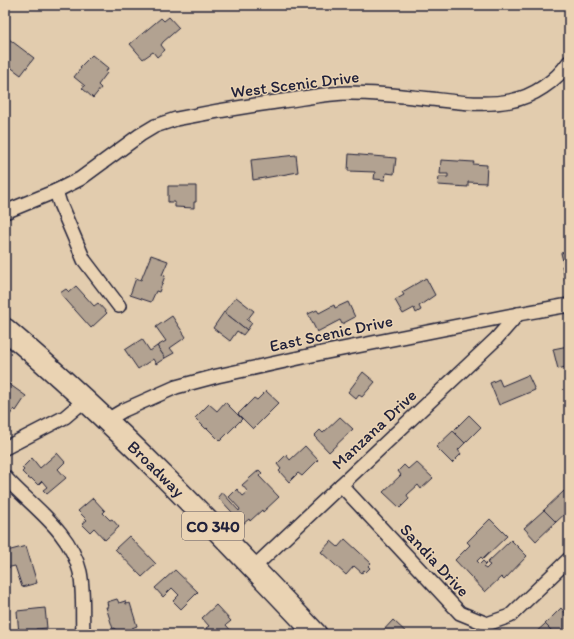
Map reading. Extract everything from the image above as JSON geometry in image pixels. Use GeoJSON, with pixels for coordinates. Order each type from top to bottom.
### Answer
{"type":"FeatureCollection","features":[{"type":"Feature","properties":{"kind":"main road","name":"Broadway"},"geometry":{"type":"LineString","coordinates":[[5,328],[107,420],[254,567],[316,634]]}},
{"type":"Feature","properties":{"kind":"street","name":"West Scenic Drive"},"geometry":{"type":"LineString","coordinates":[[5,212],[56,191],[80,179],[140,135],[155,126],[176,119],[314,96],[347,93],[380,94],[484,104],[510,101],[525,97],[543,87],[552,81],[569,62]]}},
{"type":"Feature","properties":{"kind":"street"},"geometry":{"type":"LineString","coordinates":[[56,191],[84,260],[119,306]]}},
{"type":"Feature","properties":{"kind":"street","name":"East Scenic Drive"},"geometry":{"type":"LineString","coordinates":[[107,420],[124,410],[176,387],[216,376],[325,352],[569,305]]}},
{"type":"Feature","properties":{"kind":"street","name":"Manzana Drive"},"geometry":{"type":"LineString","coordinates":[[254,567],[496,339],[518,314]]}},
{"type":"Feature","properties":{"kind":"street"},"geometry":{"type":"LineString","coordinates":[[5,448],[65,417],[85,400]]}},
{"type":"Feature","properties":{"kind":"street"},"geometry":{"type":"LineString","coordinates":[[5,477],[56,526],[71,548],[80,573],[83,634]]}},
{"type":"Feature","properties":{"kind":"street","name":"Sandia Drive"},"geometry":{"type":"LineString","coordinates":[[341,485],[460,613],[487,624],[510,616],[569,559]]}},
{"type":"Feature","properties":{"kind":"building"},"geometry":{"type":"Polygon","coordinates":[[[169,17],[179,28],[163,42],[161,45],[165,50],[157,57],[153,52],[143,59],[130,44],[161,18],[164,21],[169,17]]]}},
{"type":"Feature","properties":{"kind":"building"},"geometry":{"type":"Polygon","coordinates":[[[5,36],[34,58],[21,75],[5,63],[5,36]]]}},
{"type":"Feature","properties":{"kind":"building"},"geometry":{"type":"Polygon","coordinates":[[[92,55],[108,68],[107,73],[98,85],[101,88],[93,98],[82,88],[85,86],[74,77],[81,68],[80,67],[92,55]]]}},
{"type":"Feature","properties":{"kind":"building"},"geometry":{"type":"Polygon","coordinates":[[[349,154],[396,158],[394,174],[386,173],[385,180],[374,179],[375,172],[348,171],[349,154]]]}},
{"type":"Feature","properties":{"kind":"building"},"geometry":{"type":"Polygon","coordinates":[[[296,155],[298,172],[253,180],[251,160],[296,155]]]}},
{"type":"Feature","properties":{"kind":"building"},"geometry":{"type":"Polygon","coordinates":[[[441,160],[474,162],[473,164],[487,165],[486,183],[468,182],[468,187],[438,185],[439,177],[448,177],[448,174],[440,174],[441,160]]]}},
{"type":"Feature","properties":{"kind":"building"},"geometry":{"type":"Polygon","coordinates":[[[168,186],[196,186],[196,202],[194,202],[194,208],[175,207],[175,202],[168,202],[168,186]]]}},
{"type":"Feature","properties":{"kind":"building"},"geometry":{"type":"Polygon","coordinates":[[[569,251],[569,279],[565,280],[562,266],[564,265],[561,253],[569,251]]]}},
{"type":"Feature","properties":{"kind":"building"},"geometry":{"type":"Polygon","coordinates":[[[151,255],[168,261],[162,275],[165,276],[159,292],[156,291],[151,302],[130,295],[136,278],[141,280],[151,255]]]}},
{"type":"Feature","properties":{"kind":"building"},"geometry":{"type":"Polygon","coordinates":[[[426,278],[435,295],[419,306],[421,310],[416,313],[414,308],[403,314],[395,300],[404,295],[402,292],[426,278]]]}},
{"type":"Feature","properties":{"kind":"building"},"geometry":{"type":"Polygon","coordinates":[[[76,286],[94,306],[98,303],[107,313],[91,328],[60,293],[66,289],[69,292],[76,286]]]}},
{"type":"Feature","properties":{"kind":"building"},"geometry":{"type":"Polygon","coordinates":[[[236,297],[254,311],[247,320],[252,323],[247,330],[224,312],[236,297]]]}},
{"type":"Feature","properties":{"kind":"building"},"geometry":{"type":"Polygon","coordinates":[[[348,302],[355,317],[342,324],[340,320],[317,332],[308,314],[317,310],[319,313],[334,305],[335,308],[348,302]]]}},
{"type":"Feature","properties":{"kind":"building"},"geometry":{"type":"Polygon","coordinates":[[[224,312],[247,330],[243,335],[237,331],[230,341],[213,328],[224,312]]]}},
{"type":"Feature","properties":{"kind":"building"},"geometry":{"type":"Polygon","coordinates":[[[172,316],[186,337],[170,348],[174,353],[165,358],[157,346],[166,341],[156,327],[172,316]]]}},
{"type":"Feature","properties":{"kind":"building"},"geometry":{"type":"Polygon","coordinates":[[[142,339],[150,351],[157,346],[165,358],[156,364],[153,359],[138,369],[125,350],[142,339]]]}},
{"type":"Feature","properties":{"kind":"building"},"geometry":{"type":"Polygon","coordinates":[[[568,346],[569,366],[558,369],[553,349],[568,346]]]}},
{"type":"Feature","properties":{"kind":"building"},"geometry":{"type":"Polygon","coordinates":[[[363,372],[375,382],[362,397],[359,395],[356,399],[348,392],[363,372]]]}},
{"type":"Feature","properties":{"kind":"building"},"geometry":{"type":"Polygon","coordinates":[[[528,375],[535,390],[499,405],[490,383],[499,379],[502,386],[528,375]]]}},
{"type":"Feature","properties":{"kind":"building"},"geometry":{"type":"Polygon","coordinates":[[[6,382],[26,396],[16,411],[14,409],[5,422],[6,382]]]}},
{"type":"Feature","properties":{"kind":"building"},"geometry":{"type":"Polygon","coordinates":[[[266,391],[279,403],[253,429],[238,414],[254,398],[257,400],[266,391]]]}},
{"type":"Feature","properties":{"kind":"building"},"geometry":{"type":"Polygon","coordinates":[[[225,402],[242,419],[220,441],[195,418],[209,404],[217,411],[225,402]]]}},
{"type":"Feature","properties":{"kind":"building"},"geometry":{"type":"Polygon","coordinates":[[[469,415],[481,427],[465,443],[453,431],[469,415]]]}},
{"type":"Feature","properties":{"kind":"building"},"geometry":{"type":"Polygon","coordinates":[[[340,417],[353,429],[329,452],[314,436],[320,430],[323,433],[340,417]]]}},
{"type":"Feature","properties":{"kind":"building"},"geometry":{"type":"Polygon","coordinates":[[[453,431],[465,443],[458,450],[461,454],[452,463],[436,447],[453,431]]]}},
{"type":"Feature","properties":{"kind":"building"},"geometry":{"type":"Polygon","coordinates":[[[305,446],[318,460],[302,476],[298,473],[289,482],[279,471],[281,469],[277,464],[286,455],[290,460],[305,446]]]}},
{"type":"Feature","properties":{"kind":"building"},"geometry":{"type":"Polygon","coordinates":[[[57,453],[65,462],[58,469],[66,478],[47,494],[43,490],[47,487],[42,481],[38,485],[22,472],[24,470],[22,468],[32,458],[40,468],[57,453]]]}},
{"type":"Feature","properties":{"kind":"building"},"geometry":{"type":"Polygon","coordinates":[[[416,462],[433,478],[421,489],[418,485],[407,495],[409,499],[400,508],[383,492],[401,475],[398,471],[404,465],[408,469],[416,462]]]}},
{"type":"Feature","properties":{"kind":"building"},"geometry":{"type":"Polygon","coordinates":[[[259,470],[262,473],[259,476],[279,497],[263,512],[262,510],[250,521],[249,519],[243,524],[218,497],[222,492],[239,511],[240,509],[229,497],[237,489],[243,496],[248,492],[242,485],[259,470]]]}},
{"type":"Feature","properties":{"kind":"building"},"geometry":{"type":"Polygon","coordinates":[[[564,491],[569,496],[569,510],[556,522],[544,510],[564,491]]]}},
{"type":"Feature","properties":{"kind":"building"},"geometry":{"type":"Polygon","coordinates":[[[93,498],[105,511],[103,513],[110,520],[112,519],[119,527],[105,540],[94,528],[90,532],[82,524],[87,520],[78,511],[93,498]]]}},
{"type":"Feature","properties":{"kind":"building"},"geometry":{"type":"Polygon","coordinates":[[[544,510],[556,522],[536,541],[524,528],[544,510]]]}},
{"type":"Feature","properties":{"kind":"building"},"geometry":{"type":"Polygon","coordinates":[[[490,519],[507,536],[483,559],[481,557],[477,561],[480,564],[483,561],[486,564],[483,567],[486,569],[490,565],[487,563],[511,540],[527,556],[504,580],[501,577],[485,592],[455,560],[470,545],[467,542],[490,519]]]}},
{"type":"Feature","properties":{"kind":"building"},"geometry":{"type":"Polygon","coordinates":[[[129,536],[156,564],[142,577],[115,549],[129,536]]]}},
{"type":"Feature","properties":{"kind":"building"},"geometry":{"type":"Polygon","coordinates":[[[345,539],[371,563],[368,566],[370,568],[366,572],[364,570],[362,573],[354,566],[346,575],[321,552],[331,541],[338,547],[345,539]]]}},
{"type":"Feature","properties":{"kind":"building"},"geometry":{"type":"Polygon","coordinates":[[[26,546],[37,583],[22,587],[15,566],[6,568],[5,557],[8,556],[7,551],[26,546]]]}},
{"type":"Feature","properties":{"kind":"building"},"geometry":{"type":"Polygon","coordinates":[[[175,570],[198,592],[181,609],[173,601],[179,595],[172,588],[163,597],[155,588],[175,570]]]}},
{"type":"Feature","properties":{"kind":"building"},"geometry":{"type":"Polygon","coordinates":[[[117,599],[119,603],[125,601],[126,604],[130,603],[137,626],[132,628],[134,634],[117,634],[115,628],[113,629],[106,607],[108,607],[107,602],[117,599]]]}},
{"type":"Feature","properties":{"kind":"building"},"geometry":{"type":"Polygon","coordinates":[[[216,605],[231,621],[226,625],[234,634],[211,634],[206,628],[209,626],[202,618],[216,605]]]}},
{"type":"Feature","properties":{"kind":"building"},"geometry":{"type":"Polygon","coordinates":[[[45,608],[47,628],[36,629],[37,633],[35,634],[19,634],[17,611],[45,608]]]}},
{"type":"Feature","properties":{"kind":"building"},"geometry":{"type":"Polygon","coordinates":[[[561,608],[569,617],[569,631],[566,634],[555,634],[545,624],[561,608]]]}},
{"type":"Feature","properties":{"kind":"building"},"geometry":{"type":"Polygon","coordinates":[[[393,620],[408,634],[380,634],[393,620]]]}},
{"type":"Feature","properties":{"kind":"building"},"geometry":{"type":"Polygon","coordinates":[[[545,624],[555,634],[534,634],[545,624]]]}}]}
